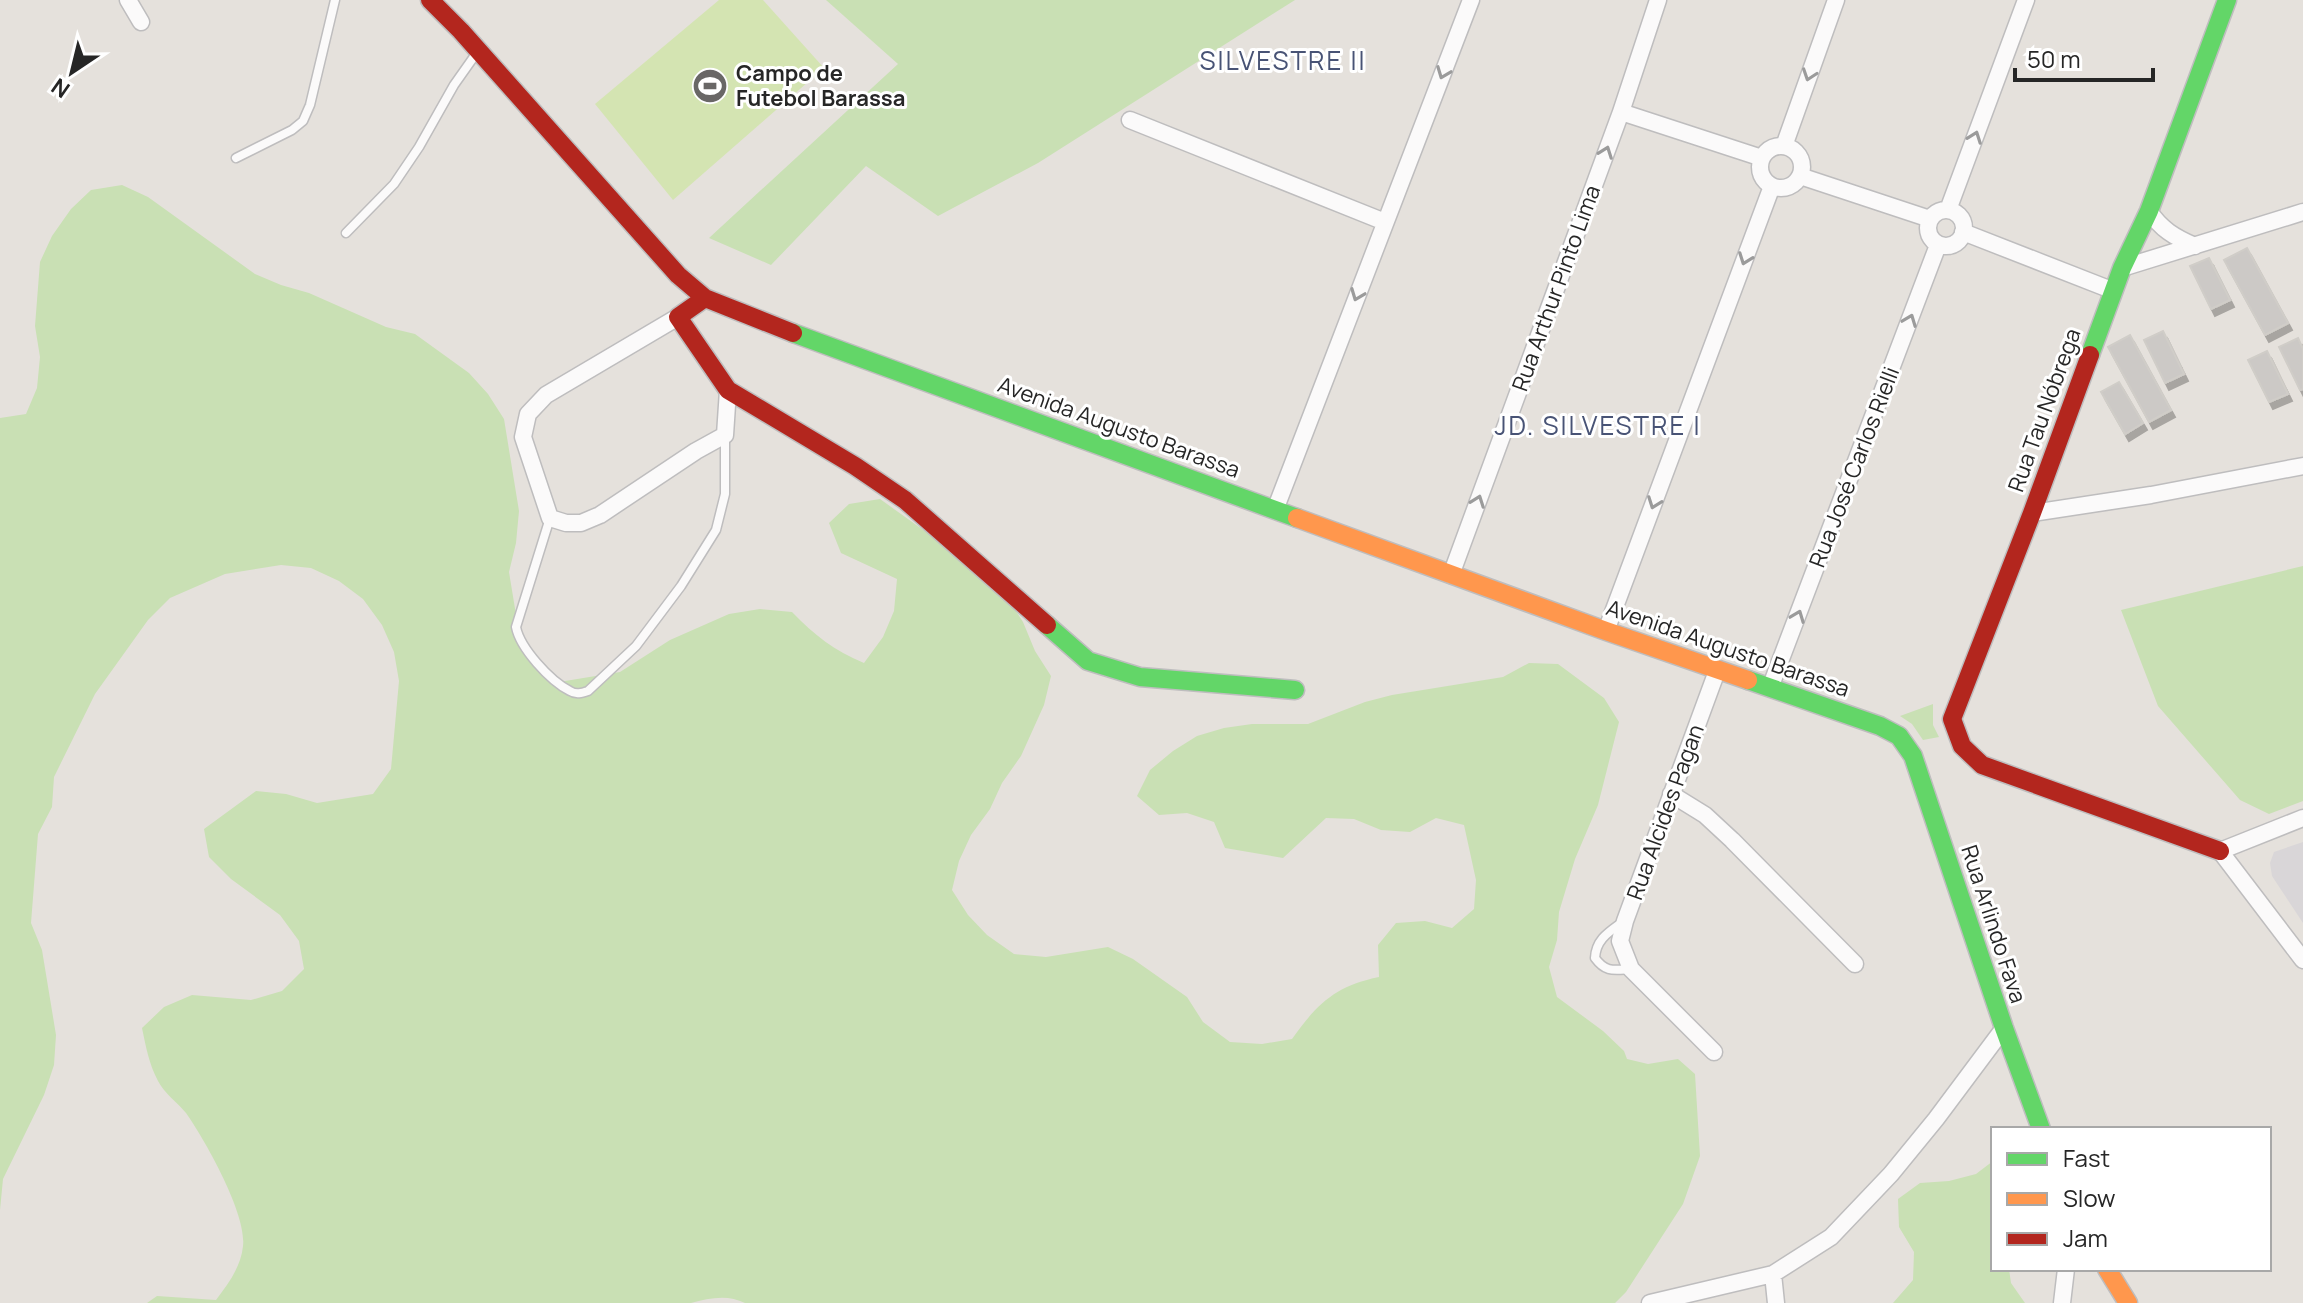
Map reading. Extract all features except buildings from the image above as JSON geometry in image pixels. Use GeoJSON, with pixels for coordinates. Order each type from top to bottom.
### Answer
{"type":"FeatureCollection","features":[{"type":"Feature","properties":{"kind":"street"},"geometry":{"type":"LineString","coordinates":[[128,0],[141,22]]}},
{"type":"Feature","properties":{"kind":"street","name":"Avenida Augusto Barassa"},"geometry":{"type":"LineString","coordinates":[[430,0],[479,50],[678,275],[705,298],[748,317],[1451,575],[1880,726],[1899,736]]}},
{"type":"Feature","properties":{"kind":"street"},"geometry":{"type":"LineString","coordinates":[[1275,510],[1471,0]]}},
{"type":"Feature","properties":{"kind":"street","name":"Rua Arthur Pinto Lima"},"geometry":{"type":"LineString","coordinates":[[1451,575],[1621,112],[1658,0]]}},
{"type":"Feature","properties":{"kind":"street"},"geometry":{"type":"LineString","coordinates":[[1948,210],[2026,0]]}},
{"type":"Feature","properties":{"kind":"street","name":"Rua Tau Nóbrega"},"geometry":{"type":"LineString","coordinates":[[2220,851],[1982,765],[1962,746],[1952,719],[2122,268],[2149,211],[2227,0]]}},
{"type":"Feature","properties":{"kind":"street"},"geometry":{"type":"LineString","coordinates":[[1784,146],[1834,2]]}},
{"type":"Feature","properties":{"kind":"street"},"geometry":{"type":"LineString","coordinates":[[1621,112],[1762,158]]}},
{"type":"Feature","properties":{"kind":"street"},"geometry":{"type":"LineString","coordinates":[[1130,120],[1385,222]]}},
{"type":"Feature","properties":{"kind":"street"},"geometry":{"type":"LineString","coordinates":[[1784,146],[1797,154],[1801,161],[1800,176],[1788,186],[1772,186],[1761,174],[1762,158],[1767,151],[1784,146]]}},
{"type":"Feature","properties":{"kind":"street"},"geometry":{"type":"LineString","coordinates":[[1800,176],[1930,219]]}},
{"type":"Feature","properties":{"kind":"street"},"geometry":{"type":"LineString","coordinates":[[1606,631],[1772,186]]}},
{"type":"Feature","properties":{"kind":"street"},"geometry":{"type":"LineString","coordinates":[[1948,210],[1957,214],[1963,222],[1963,232],[1954,244],[1938,245],[1927,228],[1937,212],[1948,210]]}},
{"type":"Feature","properties":{"kind":"street"},"geometry":{"type":"LineString","coordinates":[[2149,211],[2159,226],[2195,246]]}},
{"type":"Feature","properties":{"kind":"street"},"geometry":{"type":"LineString","coordinates":[[2122,268],[2303,212]]}},
{"type":"Feature","properties":{"kind":"street"},"geometry":{"type":"LineString","coordinates":[[1963,232],[2114,291]]}},
{"type":"Feature","properties":{"kind":"street","name":"Rua José Carlos Rielli"},"geometry":{"type":"LineString","coordinates":[[1770,688],[1938,245]]}},
{"type":"Feature","properties":{"kind":"street"},"geometry":{"type":"LineString","coordinates":[[705,298],[546,395],[528,414],[523,437],[550,518],[581,523],[600,515],[725,435],[728,390]]}},
{"type":"Feature","properties":{"kind":"street"},"geometry":{"type":"LineString","coordinates":[[678,317],[728,390],[855,466],[905,500],[1088,661],[1140,677],[1295,690]]}},
{"type":"Feature","properties":{"kind":"street"},"geometry":{"type":"LineString","coordinates":[[2032,513],[2151,495],[2303,466]]}},
{"type":"Feature","properties":{"kind":"street","name":"Rua Alcides Pagan"},"geometry":{"type":"LineString","coordinates":[[1627,962],[1620,941],[1625,921],[1717,671]]}},
{"type":"Feature","properties":{"kind":"street","name":"Rua Arlindo Fava"},"geometry":{"type":"LineString","coordinates":[[1899,736],[1913,756],[2040,1127]]}},
{"type":"Feature","properties":{"kind":"street"},"geometry":{"type":"LineString","coordinates":[[1671,794],[1705,815],[1855,964]]}},
{"type":"Feature","properties":{"kind":"street"},"geometry":{"type":"LineString","coordinates":[[2303,818],[2220,851],[2303,960]]}},
{"type":"Feature","properties":{"kind":"street"},"geometry":{"type":"LineString","coordinates":[[1627,962],[1714,1052]]}},
{"type":"Feature","properties":{"kind":"street"},"geometry":{"type":"LineString","coordinates":[[1650,1303],[1773,1274],[1831,1237],[1891,1174],[2004,1028]]}},
{"type":"Feature","properties":{"kind":"street"},"geometry":{"type":"LineString","coordinates":[[2065,1298],[2066,1271]]}},
{"type":"Feature","properties":{"kind":"street"},"geometry":{"type":"LineString","coordinates":[[2108,1271],[2128,1303]]}},
{"type":"Feature","properties":{"kind":"street"},"geometry":{"type":"LineString","coordinates":[[1773,1274],[1776,1303]]}},
{"type":"Feature","properties":{"kind":"lane"},"geometry":{"type":"LineString","coordinates":[[236,158],[292,130],[303,121],[310,105],[335,0]]}},
{"type":"Feature","properties":{"kind":"lane"},"geometry":{"type":"LineString","coordinates":[[346,233],[394,184],[479,50]]}},
{"type":"Feature","properties":{"kind":"lane"},"geometry":{"type":"LineString","coordinates":[[550,518],[516,627],[518,638],[547,674],[570,692],[579,694],[588,691],[636,646],[681,586],[716,530],[725,494],[725,435]]}},
{"type":"Feature","properties":{"kind":"lane"},"geometry":{"type":"LineString","coordinates":[[1625,921],[1600,940],[1595,958],[1602,967],[1611,970],[1627,962]]}},
{"type":"Feature","properties":{"kind":"shaded area"},"geometry":{"type":"Polygon","coordinates":[[[2303,842],[2303,923],[2272,876],[2270,863],[2274,852],[2303,842]]]}},
{"type":"Feature","properties":{"kind":"green space","name":"Campo de Futebol Barassa"},"geometry":{"type":"Polygon","coordinates":[[[719,0],[763,0],[824,68],[673,200],[595,104],[719,0]]]}},
{"type":"Feature","properties":{"kind":"green space"},"geometry":{"type":"Polygon","coordinates":[[[826,0],[1295,0],[1038,163],[938,216],[866,166],[771,265],[709,238],[898,64],[826,0]]]}},
{"type":"Feature","properties":{"kind":"green space"},"geometry":{"type":"Polygon","coordinates":[[[122,185],[148,197],[255,274],[309,293],[386,327],[415,334],[469,373],[488,394],[504,419],[519,511],[509,572],[519,633],[532,662],[559,682],[620,672],[670,640],[729,614],[760,609],[792,612],[825,642],[864,663],[883,637],[894,611],[897,579],[841,553],[829,523],[849,504],[880,499],[961,557],[1007,597],[1051,676],[1044,705],[1021,756],[971,835],[959,861],[952,890],[968,915],[987,935],[1014,954],[1046,957],[1108,947],[1133,959],[1187,997],[1203,1022],[1230,1042],[1262,1044],[1292,1039],[1328,998],[1350,986],[1379,977],[1378,945],[1396,923],[1425,921],[1452,928],[1474,909],[1476,880],[1464,825],[1436,818],[1410,832],[1381,830],[1354,819],[1326,818],[1283,858],[1225,848],[1214,822],[1187,813],[1159,815],[1137,796],[1150,770],[1197,736],[1224,728],[1252,724],[1308,724],[1392,695],[1503,677],[1529,663],[1558,664],[1604,698],[1619,722],[1598,805],[1575,859],[1559,912],[1557,940],[1549,967],[1557,997],[1603,1031],[1624,1051],[1627,1059],[1648,1064],[1678,1059],[1695,1074],[1700,1156],[1683,1204],[1626,1292],[1615,1303],[745,1303],[712,1298],[691,1303],[147,1303],[157,1296],[216,1300],[237,1268],[243,1246],[232,1197],[186,1113],[158,1081],[142,1028],[164,1007],[192,995],[251,1000],[282,991],[304,969],[299,941],[280,915],[231,879],[209,857],[204,829],[256,791],[286,794],[317,803],[373,794],[391,769],[399,681],[394,652],[382,625],[363,599],[339,581],[311,568],[281,565],[225,574],[170,598],[148,620],[95,694],[54,777],[52,807],[38,834],[31,923],[42,950],[56,1035],[54,1065],[44,1095],[3,1179],[0,1210],[0,418],[26,414],[37,388],[40,357],[35,326],[40,262],[52,236],[71,209],[91,190],[122,185]]]}},
{"type":"Feature","properties":{"kind":"green space"},"geometry":{"type":"Polygon","coordinates":[[[2303,566],[2303,801],[2269,814],[2240,800],[2158,706],[2121,610],[2303,566]]]}},
{"type":"Feature","properties":{"kind":"green space"},"geometry":{"type":"Polygon","coordinates":[[[1933,704],[1933,725],[1939,737],[1923,740],[1912,724],[1900,716],[1933,704]]]}},
{"type":"Feature","properties":{"kind":"green space"},"geometry":{"type":"Polygon","coordinates":[[[1991,1163],[1991,1271],[2009,1271],[2011,1283],[2025,1303],[1893,1303],[1913,1280],[1914,1252],[1899,1227],[1898,1199],[1920,1183],[1949,1181],[1976,1174],[1991,1163]]]}},
{"type":"Feature","properties":{"kind":"traffic: fast"},"geometry":{"type":"LineString","coordinates":[[2090,355],[2122,268],[2149,211],[2227,0]]}},
{"type":"Feature","properties":{"kind":"traffic: fast"},"geometry":{"type":"LineString","coordinates":[[793,333],[1297,518]]}},
{"type":"Feature","properties":{"kind":"traffic: fast"},"geometry":{"type":"LineString","coordinates":[[1047,625],[1088,661],[1140,677],[1295,690]]}},
{"type":"Feature","properties":{"kind":"traffic: fast"},"geometry":{"type":"LineString","coordinates":[[1748,680],[1880,726],[1899,736],[1913,756],[2040,1127]]}},
{"type":"Feature","properties":{"kind":"traffic: slow"},"geometry":{"type":"LineString","coordinates":[[1297,518],[1748,680]]}},
{"type":"Feature","properties":{"kind":"traffic: slow"},"geometry":{"type":"LineString","coordinates":[[2108,1271],[2128,1303]]}},
{"type":"Feature","properties":{"kind":"traffic: jam"},"geometry":{"type":"LineString","coordinates":[[430,0],[678,275],[705,298],[793,333]]}},
{"type":"Feature","properties":{"kind":"traffic: jam"},"geometry":{"type":"LineString","coordinates":[[705,298],[678,317],[728,390],[855,466],[905,500],[1047,625]]}},
{"type":"Feature","properties":{"kind":"traffic: jam"},"geometry":{"type":"LineString","coordinates":[[2090,355],[1952,719],[1962,746],[1982,765],[2220,851]]}},
{"type":"Feature","properties":{"kind":"place","name":"Campo de Futebol Barassa"},"geometry":{"type":"Point","coordinates":[710,86]}},
{"type":"Feature","properties":{"kind":"district","name":"SILVESTRE II"},"geometry":{"type":"Point","coordinates":[1283,60]}},
{"type":"Feature","properties":{"kind":"district","name":"JD. SILVESTRE I"},"geometry":{"type":"Point","coordinates":[1598,425]}}]}
